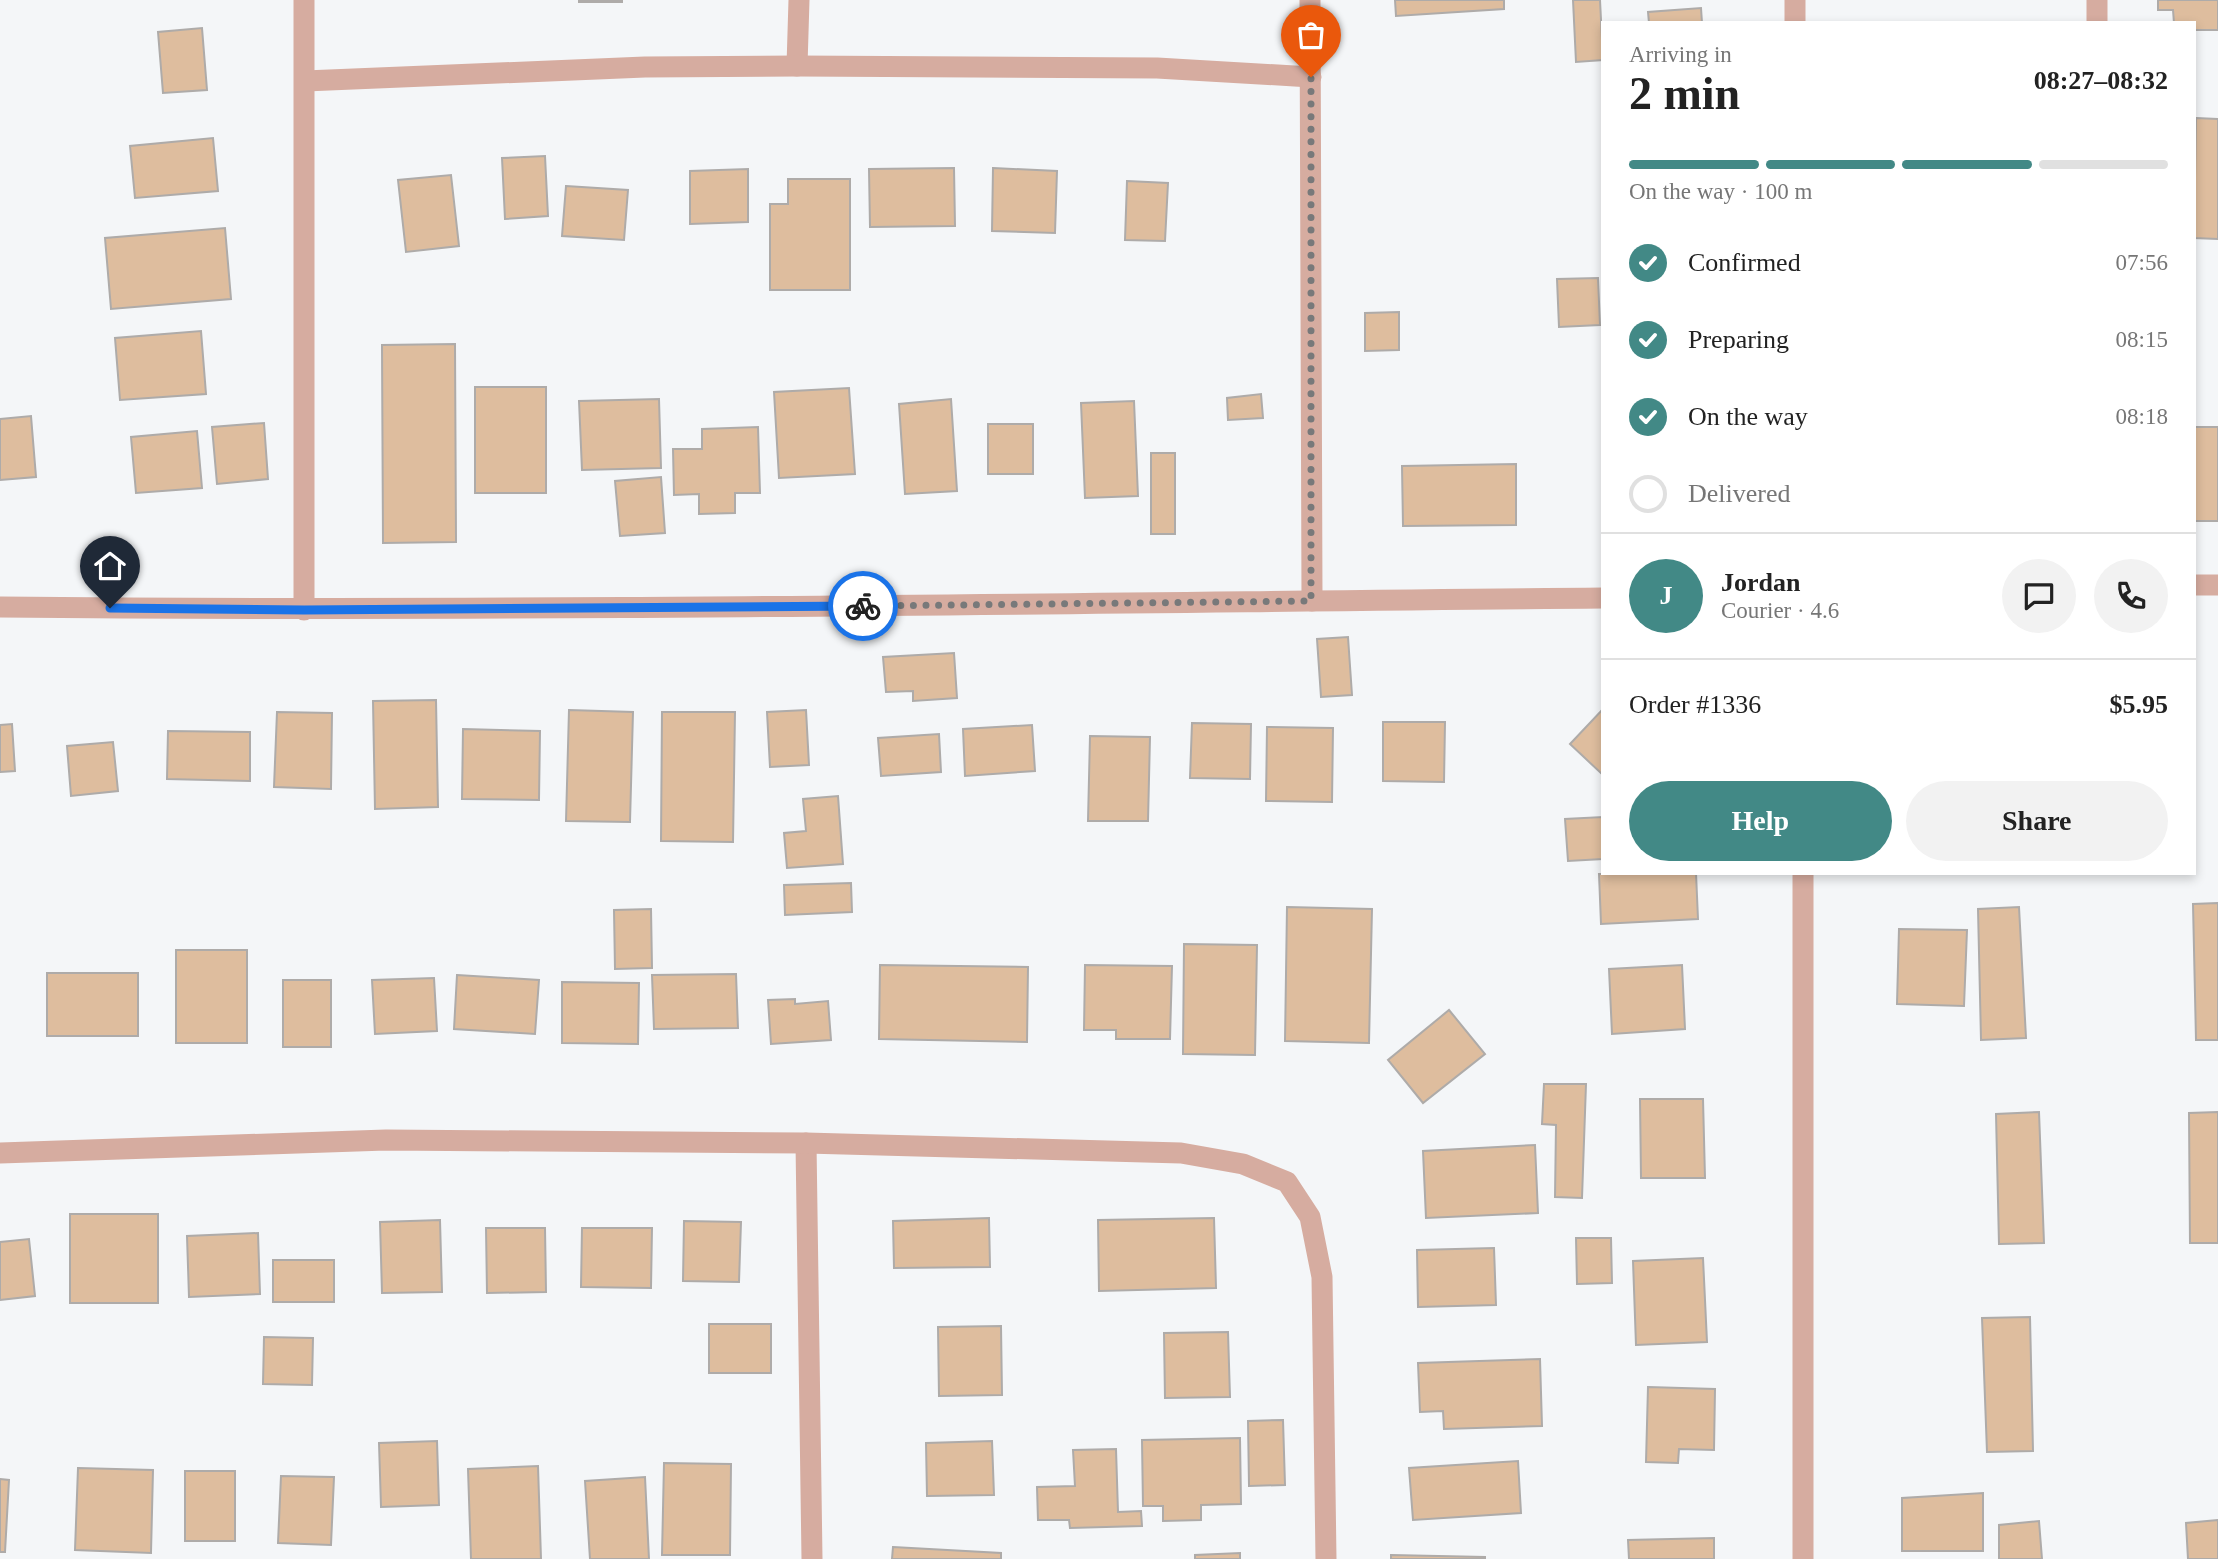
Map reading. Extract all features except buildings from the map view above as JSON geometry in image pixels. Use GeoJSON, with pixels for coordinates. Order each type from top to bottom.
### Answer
{"type":"FeatureCollection","features":[{"type":"Feature","properties":{"kind":"street"},"geometry":{"type":"LineString","coordinates":[[304,0],[304,610]]}},
{"type":"Feature","properties":{"kind":"street"},"geometry":{"type":"LineString","coordinates":[[797,66],[799,0]]}},
{"type":"Feature","properties":{"kind":"street"},"geometry":{"type":"LineString","coordinates":[[1310,0],[1311,601]]}},
{"type":"Feature","properties":{"kind":"street"},"geometry":{"type":"LineString","coordinates":[[1795,0],[1795,21]]}},
{"type":"Feature","properties":{"kind":"street"},"geometry":{"type":"LineString","coordinates":[[2097,0],[2097,21]]}},
{"type":"Feature","properties":{"kind":"street"},"geometry":{"type":"LineString","coordinates":[[305,81],[645,66],[1157,68],[1311,77]]}},
{"type":"Feature","properties":{"kind":"street"},"geometry":{"type":"LineString","coordinates":[[2196,585],[2218,585]]}},
{"type":"Feature","properties":{"kind":"street"},"geometry":{"type":"LineString","coordinates":[[0,607],[304,610],[679,608],[1601,598]]}},
{"type":"Feature","properties":{"kind":"street"},"geometry":{"type":"LineString","coordinates":[[1803,875],[1803,1559]]}},
{"type":"Feature","properties":{"kind":"street"},"geometry":{"type":"LineString","coordinates":[[0,1153],[386,1140],[806,1143],[1181,1153],[1243,1164],[1287,1182],[1310,1217],[1322,1278],[1326,1559]]}},
{"type":"Feature","properties":{"kind":"street"},"geometry":{"type":"LineString","coordinates":[[806,1143],[812,1559]]}},
{"type":"Feature","properties":{"kind":"way so far"},"geometry":{"type":"LineString","coordinates":[[863,606],[1311,601],[1311,77]]}},
{"type":"Feature","properties":{"kind":"route"},"geometry":{"type":"LineString","coordinates":[[110,608],[304,610],[863,606]]}}]}
